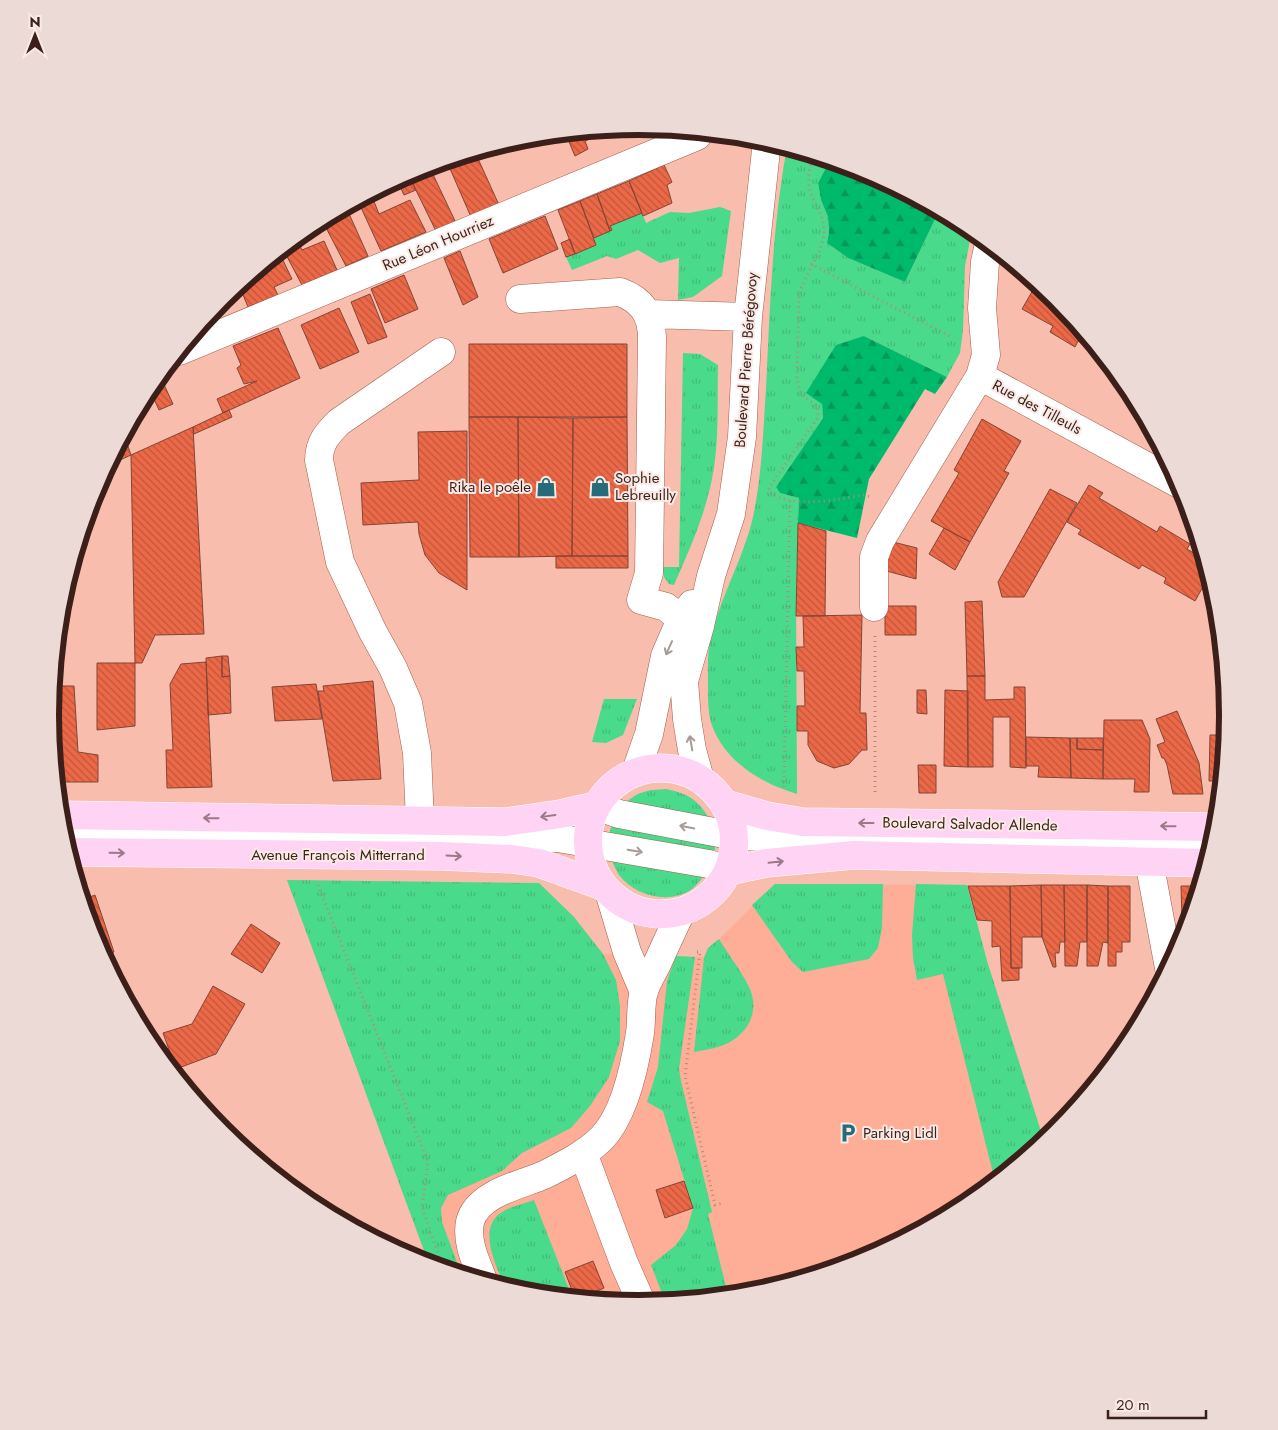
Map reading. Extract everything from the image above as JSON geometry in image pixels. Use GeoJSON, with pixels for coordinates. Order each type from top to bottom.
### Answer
{"type":"FeatureCollection","features":[{"type":"Feature","properties":{"kind":"main road"},"geometry":{"type":"LineString","coordinates":[[606,891],[594,872],[587,842],[589,822],[596,806],[606,792],[620,780],[636,772],[652,768],[669,768],[685,772],[700,778],[714,789],[725,804],[732,819],[735,836],[734,854],[720,886],[708,898],[681,912]]}},
{"type":"Feature","properties":{"kind":"main road","name":"Boulevard Salvador Allende"},"geometry":{"type":"LineString","coordinates":[[725,804],[767,816],[804,822],[1208,827]]}},
{"type":"Feature","properties":{"kind":"main road"},"geometry":{"type":"LineString","coordinates":[[68,815],[506,822],[560,814],[596,806]]}},
{"type":"Feature","properties":{"kind":"main road","name":"Avenue François Mitterrand"},"geometry":{"type":"LineString","coordinates":[[76,852],[439,856],[512,859],[539,863],[606,891],[626,906],[643,912],[662,914],[681,912]]}},
{"type":"Feature","properties":{"kind":"main road"},"geometry":{"type":"LineString","coordinates":[[728,871],[767,863],[854,855],[1200,863]]}},
{"type":"Feature","properties":{"kind":"street","name":"Rue Léon Hourriez"},"geometry":{"type":"LineString","coordinates":[[192,345],[690,137]]}},
{"type":"Feature","properties":{"kind":"street","name":"Boulevard Pierre Bérégovoy"},"geometry":{"type":"LineString","coordinates":[[700,778],[692,750],[684,681],[700,626],[711,576],[731,514],[742,437],[748,317],[766,149]]}},
{"type":"Feature","properties":{"kind":"street"},"geometry":{"type":"LineString","coordinates":[[983,365],[982,308],[987,252]]}},
{"type":"Feature","properties":{"kind":"street"},"geometry":{"type":"LineString","coordinates":[[520,299],[620,292],[632,296],[648,314],[652,326],[649,574],[641,600],[666,607],[682,619]]}},
{"type":"Feature","properties":{"kind":"street"},"geometry":{"type":"LineString","coordinates":[[648,314],[748,317]]}},
{"type":"Feature","properties":{"kind":"street"},"geometry":{"type":"LineString","coordinates":[[420,821],[417,753],[408,704],[393,668],[373,632],[340,562],[319,460],[319,449],[325,436],[339,422],[441,352]]}},
{"type":"Feature","properties":{"kind":"street","name":"Rue des Tilleuls"},"geometry":{"type":"LineString","coordinates":[[874,607],[874,557],[880,541],[983,365],[1168,477]]}},
{"type":"Feature","properties":{"kind":"street","name":"Boulevard Pierre Bérégovoy"},"geometry":{"type":"LineString","coordinates":[[636,772],[649,734],[665,656],[682,619],[711,576]]}},
{"type":"Feature","properties":{"kind":"street"},"geometry":{"type":"LineString","coordinates":[[596,806],[619,814],[735,836],[989,845],[1147,844],[1203,847]]}},
{"type":"Feature","properties":{"kind":"street"},"geometry":{"type":"LineString","coordinates":[[71,834],[558,838],[709,864],[728,871]]}},
{"type":"Feature","properties":{"kind":"street"},"geometry":{"type":"LineString","coordinates":[[1149,861],[1167,955]]}},
{"type":"Feature","properties":{"kind":"street"},"geometry":{"type":"LineString","coordinates":[[606,891],[627,952],[644,992]]}},
{"type":"Feature","properties":{"kind":"street"},"geometry":{"type":"LineString","coordinates":[[480,1272],[469,1237],[470,1221],[475,1210],[486,1200],[501,1192],[544,1175],[583,1153],[602,1138],[616,1120],[630,1079],[636,1053],[644,992],[681,912]]}},
{"type":"Feature","properties":{"kind":"street"},"geometry":{"type":"LineString","coordinates":[[583,1153],[624,1263],[638,1295]]}},
{"type":"Feature","properties":{"kind":"path"},"geometry":{"type":"LineString","coordinates":[[811,162],[809,169],[809,188],[823,221],[824,234],[820,247],[802,282],[799,294],[797,376],[802,394],[817,406],[819,413],[817,419],[769,490],[772,494],[790,500],[815,503],[864,494],[897,511]]}},
{"type":"Feature","properties":{"kind":"path"},"geometry":{"type":"LineString","coordinates":[[812,264],[983,365]]}},
{"type":"Feature","properties":{"kind":"path"},"geometry":{"type":"LineString","coordinates":[[778,793],[785,787],[790,500]]}},
{"type":"Feature","properties":{"kind":"path"},"geometry":{"type":"LineString","coordinates":[[874,607],[876,823]]}},
{"type":"Feature","properties":{"kind":"path"},"geometry":{"type":"LineString","coordinates":[[305,855],[428,1162],[422,1207],[440,1260]]}},
{"type":"Feature","properties":{"kind":"path"},"geometry":{"type":"LineString","coordinates":[[690,952],[700,952],[685,1076],[715,1205],[723,1203]]}},
{"type":"Feature","properties":{"kind":"shaded area"},"geometry":{"type":"Polygon","coordinates":[[[287,880],[539,883],[574,917],[603,954],[704,957],[708,948],[775,884],[967,885],[987,961],[1041,1132],[1022,1151],[961,1197],[929,1218],[861,1251],[789,1275],[715,1290],[639,1295],[563,1290],[489,1275],[425,1254],[287,880]]]}},
{"type":"Feature","properties":{"kind":"green space"},"geometry":{"type":"Polygon","coordinates":[[[786,154],[827,166],[818,183],[821,200],[828,217],[829,232],[827,243],[848,258],[905,282],[936,217],[970,239],[965,266],[963,330],[960,353],[947,377],[864,336],[822,404],[823,418],[776,487],[780,493],[799,498],[796,589],[797,794],[759,778],[727,752],[711,723],[708,698],[710,642],[719,610],[749,533],[758,485],[763,437],[770,298],[786,154]]]}},
{"type":"Feature","properties":{"kind":"green space"},"geometry":{"type":"Polygon","coordinates":[[[827,166],[896,195],[936,217],[905,282],[848,258],[827,243],[829,232],[828,217],[821,200],[818,183],[827,166]]]}},
{"type":"Feature","properties":{"kind":"green space"},"geometry":{"type":"Polygon","coordinates":[[[720,207],[731,211],[722,276],[693,297],[678,300],[679,258],[660,263],[638,250],[616,259],[607,256],[572,270],[566,257],[596,245],[594,238],[612,230],[610,226],[642,213],[646,223],[670,212],[689,213],[720,207]]]}},
{"type":"Feature","properties":{"kind":"green space"},"geometry":{"type":"Polygon","coordinates":[[[864,336],[947,377],[935,394],[925,389],[869,479],[857,538],[798,523],[799,498],[780,493],[776,487],[823,418],[822,404],[806,393],[836,345],[864,336]]]}},
{"type":"Feature","properties":{"kind":"green space"},"geometry":{"type":"Polygon","coordinates":[[[683,353],[700,354],[718,365],[717,426],[713,473],[707,501],[674,585],[669,584],[664,577],[663,567],[679,567],[683,353]]]}},
{"type":"Feature","properties":{"kind":"green space"},"geometry":{"type":"Polygon","coordinates":[[[604,699],[637,699],[623,735],[606,743],[592,742],[604,699]]]}},
{"type":"Feature","properties":{"kind":"green space"},"geometry":{"type":"Polygon","coordinates":[[[666,789],[693,799],[711,821],[623,805],[643,792],[666,789]]]}},
{"type":"Feature","properties":{"kind":"green space"},"geometry":{"type":"Polygon","coordinates":[[[613,824],[715,842],[715,849],[712,855],[610,837],[610,830],[613,824]]]}},
{"type":"Feature","properties":{"kind":"green space"},"geometry":{"type":"Polygon","coordinates":[[[610,857],[705,875],[692,889],[683,894],[673,897],[653,896],[643,893],[626,882],[619,875],[610,857]]]}},
{"type":"Feature","properties":{"kind":"green space"},"geometry":{"type":"Polygon","coordinates":[[[287,880],[539,883],[574,917],[603,954],[616,980],[620,1006],[620,1041],[609,1077],[590,1106],[571,1128],[522,1153],[502,1171],[448,1195],[441,1208],[442,1222],[458,1266],[425,1254],[287,880]]]}},
{"type":"Feature","properties":{"kind":"green space"},"geometry":{"type":"Polygon","coordinates":[[[775,884],[883,884],[882,928],[878,948],[869,959],[803,972],[792,962],[752,905],[775,884]]]}},
{"type":"Feature","properties":{"kind":"green space"},"geometry":{"type":"Polygon","coordinates":[[[916,884],[967,885],[987,961],[1041,1132],[993,1174],[943,974],[917,980],[913,958],[912,935],[916,884]]]}},
{"type":"Feature","properties":{"kind":"green space"},"geometry":{"type":"Polygon","coordinates":[[[719,939],[748,985],[752,995],[752,1013],[750,1022],[745,1030],[730,1042],[718,1047],[694,1052],[704,958],[708,948],[719,939]]]}},
{"type":"Feature","properties":{"kind":"green space"},"geometry":{"type":"Polygon","coordinates":[[[676,956],[695,957],[679,1069],[712,1212],[708,1214],[726,1288],[662,1294],[651,1265],[676,1245],[687,1229],[693,1208],[663,1111],[647,1102],[658,1067],[667,981],[676,956]]]}},
{"type":"Feature","properties":{"kind":"green space"},"geometry":{"type":"Polygon","coordinates":[[[534,1200],[570,1291],[502,1278],[491,1248],[490,1228],[494,1219],[502,1212],[534,1200]]]}},
{"type":"Feature","properties":{"kind":"building"},"geometry":{"type":"Polygon","coordinates":[[[596,137],[585,141],[588,149],[575,156],[568,139],[596,137]]]}},
{"type":"Feature","properties":{"kind":"building"},"geometry":{"type":"Polygon","coordinates":[[[478,158],[499,205],[471,217],[449,167],[478,158]]]}},
{"type":"Feature","properties":{"kind":"building"},"geometry":{"type":"Polygon","coordinates":[[[664,165],[672,182],[667,185],[672,203],[643,216],[629,181],[664,165]]]}},
{"type":"Feature","properties":{"kind":"building"},"geometry":{"type":"Polygon","coordinates":[[[432,173],[456,223],[436,231],[412,181],[432,173]]]}},
{"type":"Feature","properties":{"kind":"building"},"geometry":{"type":"Polygon","coordinates":[[[412,181],[416,190],[404,195],[400,187],[412,181]]]}},
{"type":"Feature","properties":{"kind":"building"},"geometry":{"type":"Polygon","coordinates":[[[629,181],[642,213],[610,226],[612,230],[610,231],[597,194],[629,181]]]}},
{"type":"Feature","properties":{"kind":"building"},"geometry":{"type":"Polygon","coordinates":[[[597,194],[610,231],[594,238],[580,201],[597,194]]]}},
{"type":"Feature","properties":{"kind":"building"},"geometry":{"type":"Polygon","coordinates":[[[373,200],[379,214],[410,200],[426,232],[381,251],[360,206],[373,200]]]}},
{"type":"Feature","properties":{"kind":"building"},"geometry":{"type":"Polygon","coordinates":[[[580,201],[596,245],[575,254],[558,210],[580,201]]]}},
{"type":"Feature","properties":{"kind":"building"},"geometry":{"type":"Polygon","coordinates":[[[348,212],[368,256],[346,266],[326,227],[348,212]]]}},
{"type":"Feature","properties":{"kind":"building"},"geometry":{"type":"Polygon","coordinates":[[[545,216],[558,249],[503,273],[489,239],[545,216]]]}},
{"type":"Feature","properties":{"kind":"building"},"geometry":{"type":"Polygon","coordinates":[[[570,239],[575,254],[566,257],[561,243],[570,239]]]}},
{"type":"Feature","properties":{"kind":"building"},"geometry":{"type":"Polygon","coordinates":[[[324,241],[337,270],[302,285],[286,255],[300,245],[302,250],[324,241]]]}},
{"type":"Feature","properties":{"kind":"building"},"geometry":{"type":"Polygon","coordinates":[[[460,251],[478,297],[463,305],[444,258],[460,251]]]}},
{"type":"Feature","properties":{"kind":"building"},"geometry":{"type":"Polygon","coordinates":[[[282,258],[292,279],[274,287],[278,295],[248,307],[242,292],[282,258]]]}},
{"type":"Feature","properties":{"kind":"building"},"geometry":{"type":"Polygon","coordinates":[[[404,275],[418,309],[385,323],[371,289],[404,275]]]}},
{"type":"Feature","properties":{"kind":"building"},"geometry":{"type":"Polygon","coordinates":[[[1033,290],[1085,345],[1078,341],[1075,347],[1050,332],[1053,326],[1022,309],[1033,290]]]}},
{"type":"Feature","properties":{"kind":"building"},"geometry":{"type":"Polygon","coordinates":[[[370,294],[387,337],[368,344],[351,302],[370,294]]]}},
{"type":"Feature","properties":{"kind":"building"},"geometry":{"type":"Polygon","coordinates":[[[339,308],[359,352],[320,369],[301,325],[339,308]]]}},
{"type":"Feature","properties":{"kind":"building"},"geometry":{"type":"Polygon","coordinates":[[[278,328],[300,378],[223,413],[217,399],[257,381],[244,384],[237,368],[241,365],[233,346],[278,328]]]}},
{"type":"Feature","properties":{"kind":"building"},"geometry":{"type":"Polygon","coordinates":[[[469,344],[627,344],[627,417],[469,417],[469,344]]]}},
{"type":"Feature","properties":{"kind":"building"},"geometry":{"type":"Polygon","coordinates":[[[164,384],[173,404],[159,410],[154,398],[164,384]]]}},
{"type":"Feature","properties":{"kind":"building"},"geometry":{"type":"Polygon","coordinates":[[[229,410],[232,417],[194,434],[193,427],[229,410]]]}},
{"type":"Feature","properties":{"kind":"building"},"geometry":{"type":"Polygon","coordinates":[[[469,417],[518,417],[519,557],[470,557],[469,417]]]}},
{"type":"Feature","properties":{"kind":"building","name":"Rika le poêle"},"geometry":{"type":"Polygon","coordinates":[[[518,417],[573,418],[572,556],[519,557],[518,417]]]}},
{"type":"Feature","properties":{"kind":"building","name":"Sophie Lebreuilly"},"geometry":{"type":"Polygon","coordinates":[[[627,417],[628,556],[572,556],[573,418],[627,417]]]}},
{"type":"Feature","properties":{"kind":"building"},"geometry":{"type":"Polygon","coordinates":[[[982,419],[1021,441],[1004,471],[1009,473],[970,542],[931,521],[959,473],[954,470],[982,419]]]}},
{"type":"Feature","properties":{"kind":"building"},"geometry":{"type":"Polygon","coordinates":[[[193,427],[204,634],[155,635],[142,663],[135,663],[131,455],[193,427]]]}},
{"type":"Feature","properties":{"kind":"building"},"geometry":{"type":"Polygon","coordinates":[[[467,431],[467,590],[439,573],[425,555],[419,534],[418,522],[363,525],[361,483],[419,480],[418,432],[467,431]]]}},
{"type":"Feature","properties":{"kind":"building"},"geometry":{"type":"Polygon","coordinates":[[[127,443],[131,455],[120,460],[119,458],[127,443]]]}},
{"type":"Feature","properties":{"kind":"building"},"geometry":{"type":"Polygon","coordinates":[[[1089,485],[1103,493],[1099,498],[1157,532],[1160,526],[1190,544],[1187,549],[1196,554],[1204,585],[1195,601],[1164,583],[1166,578],[1142,565],[1139,569],[1078,534],[1081,530],[1067,522],[1089,485]]]}},
{"type":"Feature","properties":{"kind":"building"},"geometry":{"type":"Polygon","coordinates":[[[1050,489],[1077,503],[1024,597],[1002,597],[998,582],[1050,489]]]}},
{"type":"Feature","properties":{"kind":"building"},"geometry":{"type":"Polygon","coordinates":[[[798,523],[826,531],[825,616],[796,616],[798,523]]]}},
{"type":"Feature","properties":{"kind":"building"},"geometry":{"type":"Polygon","coordinates":[[[944,528],[970,542],[955,570],[929,554],[944,528]]]}},
{"type":"Feature","properties":{"kind":"building"},"geometry":{"type":"Polygon","coordinates":[[[889,541],[917,548],[916,579],[883,570],[889,541]]]}},
{"type":"Feature","properties":{"kind":"building"},"geometry":{"type":"Polygon","coordinates":[[[556,556],[628,556],[628,568],[556,568],[556,556]]]}},
{"type":"Feature","properties":{"kind":"building"},"geometry":{"type":"Polygon","coordinates":[[[982,601],[985,676],[967,676],[965,602],[982,601]]]}},
{"type":"Feature","properties":{"kind":"building"},"geometry":{"type":"Polygon","coordinates":[[[885,606],[916,606],[916,635],[885,635],[885,606]]]}},
{"type":"Feature","properties":{"kind":"building"},"geometry":{"type":"Polygon","coordinates":[[[862,615],[860,713],[866,713],[867,750],[862,750],[849,764],[834,768],[817,761],[808,745],[808,731],[797,731],[797,706],[805,706],[804,671],[797,671],[796,647],[804,647],[803,616],[862,615]]]}},
{"type":"Feature","properties":{"kind":"building"},"geometry":{"type":"Polygon","coordinates":[[[222,656],[228,656],[230,676],[222,677],[222,656]]]}},
{"type":"Feature","properties":{"kind":"building"},"geometry":{"type":"Polygon","coordinates":[[[222,656],[222,677],[230,676],[231,713],[208,715],[206,658],[222,656]]]}},
{"type":"Feature","properties":{"kind":"building"},"geometry":{"type":"Polygon","coordinates":[[[206,662],[212,787],[167,788],[166,750],[173,750],[170,684],[181,664],[206,662]]]}},
{"type":"Feature","properties":{"kind":"building"},"geometry":{"type":"Polygon","coordinates":[[[97,663],[135,663],[135,726],[97,730],[97,663]]]}},
{"type":"Feature","properties":{"kind":"building"},"geometry":{"type":"Polygon","coordinates":[[[967,676],[985,676],[985,700],[1014,699],[1014,687],[1025,687],[1026,768],[1010,767],[1010,717],[993,717],[993,767],[968,767],[967,676]]]}},
{"type":"Feature","properties":{"kind":"building"},"geometry":{"type":"Polygon","coordinates":[[[373,681],[381,779],[333,781],[318,691],[324,691],[323,686],[373,681]]]}},
{"type":"Feature","properties":{"kind":"building"},"geometry":{"type":"Polygon","coordinates":[[[316,684],[322,719],[275,721],[272,687],[316,684]]]}},
{"type":"Feature","properties":{"kind":"building"},"geometry":{"type":"Polygon","coordinates":[[[60,686],[74,686],[78,752],[98,755],[98,782],[63,782],[60,753],[60,686]]]}},
{"type":"Feature","properties":{"kind":"building"},"geometry":{"type":"Polygon","coordinates":[[[917,690],[926,690],[927,714],[917,713],[917,690]]]}},
{"type":"Feature","properties":{"kind":"building"},"geometry":{"type":"Polygon","coordinates":[[[945,690],[968,691],[968,767],[944,766],[945,690]]]}},
{"type":"Feature","properties":{"kind":"building"},"geometry":{"type":"Polygon","coordinates":[[[1177,711],[1199,763],[1203,794],[1173,794],[1167,765],[1157,745],[1165,742],[1156,719],[1177,711]]]}},
{"type":"Feature","properties":{"kind":"building"},"geometry":{"type":"Polygon","coordinates":[[[1104,720],[1142,720],[1150,739],[1149,792],[1134,792],[1135,779],[1103,779],[1104,720]]]}},
{"type":"Feature","properties":{"kind":"building"},"geometry":{"type":"Polygon","coordinates":[[[1210,735],[1218,735],[1215,781],[1209,781],[1210,735]]]}},
{"type":"Feature","properties":{"kind":"building"},"geometry":{"type":"Polygon","coordinates":[[[1026,737],[1070,738],[1071,778],[1038,777],[1039,766],[1026,766],[1026,737]]]}},
{"type":"Feature","properties":{"kind":"building"},"geometry":{"type":"Polygon","coordinates":[[[1070,738],[1077,738],[1077,749],[1103,750],[1103,779],[1071,778],[1070,738]]]}},
{"type":"Feature","properties":{"kind":"building"},"geometry":{"type":"Polygon","coordinates":[[[1077,738],[1103,738],[1103,750],[1077,749],[1077,738]]]}},
{"type":"Feature","properties":{"kind":"building"},"geometry":{"type":"Polygon","coordinates":[[[918,765],[936,765],[936,793],[919,793],[918,765]]]}},
{"type":"Feature","properties":{"kind":"building"},"geometry":{"type":"Polygon","coordinates":[[[1041,885],[1064,885],[1065,942],[1060,942],[1059,953],[1055,953],[1056,967],[1053,967],[1042,937],[1041,885]]]}},
{"type":"Feature","properties":{"kind":"building"},"geometry":{"type":"Polygon","coordinates":[[[1041,885],[1042,937],[1022,937],[1022,968],[1011,968],[1010,886],[1041,885]]]}},
{"type":"Feature","properties":{"kind":"building"},"geometry":{"type":"Polygon","coordinates":[[[1064,885],[1087,885],[1087,942],[1080,942],[1077,966],[1065,966],[1064,885]]]}},
{"type":"Feature","properties":{"kind":"building"},"geometry":{"type":"Polygon","coordinates":[[[1087,885],[1108,886],[1108,943],[1103,942],[1098,966],[1087,966],[1087,885]]]}},
{"type":"Feature","properties":{"kind":"building"},"geometry":{"type":"Polygon","coordinates":[[[968,886],[1010,886],[1011,968],[1019,968],[1019,980],[1002,981],[1000,946],[992,947],[992,921],[977,920],[968,886]]]}},
{"type":"Feature","properties":{"kind":"building"},"geometry":{"type":"Polygon","coordinates":[[[1108,886],[1130,886],[1130,942],[1122,942],[1122,952],[1116,952],[1116,966],[1108,966],[1108,886]]]}},
{"type":"Feature","properties":{"kind":"building"},"geometry":{"type":"Polygon","coordinates":[[[1181,886],[1193,886],[1188,902],[1182,918],[1181,886]]]}},
{"type":"Feature","properties":{"kind":"building"},"geometry":{"type":"Polygon","coordinates":[[[95,895],[114,952],[110,953],[89,897],[95,895]]]}},
{"type":"Feature","properties":{"kind":"building"},"geometry":{"type":"Polygon","coordinates":[[[251,924],[280,943],[262,973],[231,954],[251,924]]]}},
{"type":"Feature","properties":{"kind":"building"},"geometry":{"type":"Polygon","coordinates":[[[213,986],[245,1004],[216,1054],[179,1068],[172,1058],[163,1033],[192,1024],[213,986]]]}},
{"type":"Feature","properties":{"kind":"building"},"geometry":{"type":"Polygon","coordinates":[[[684,1181],[693,1208],[665,1218],[656,1190],[684,1181]]]}},
{"type":"Feature","properties":{"kind":"building"},"geometry":{"type":"Polygon","coordinates":[[[593,1261],[604,1288],[592,1293],[572,1291],[565,1272],[593,1261]]]}},
{"type":"Feature","properties":{"kind":"place","name":"Rika le poêle"},"geometry":{"type":"Point","coordinates":[546,487]}},
{"type":"Feature","properties":{"kind":"place","name":"Sophie Lebreuilly"},"geometry":{"type":"Point","coordinates":[600,487]}},
{"type":"Feature","properties":{"kind":"place","name":"Parking Lidl"},"geometry":{"type":"Point","coordinates":[848,1133]}}]}
